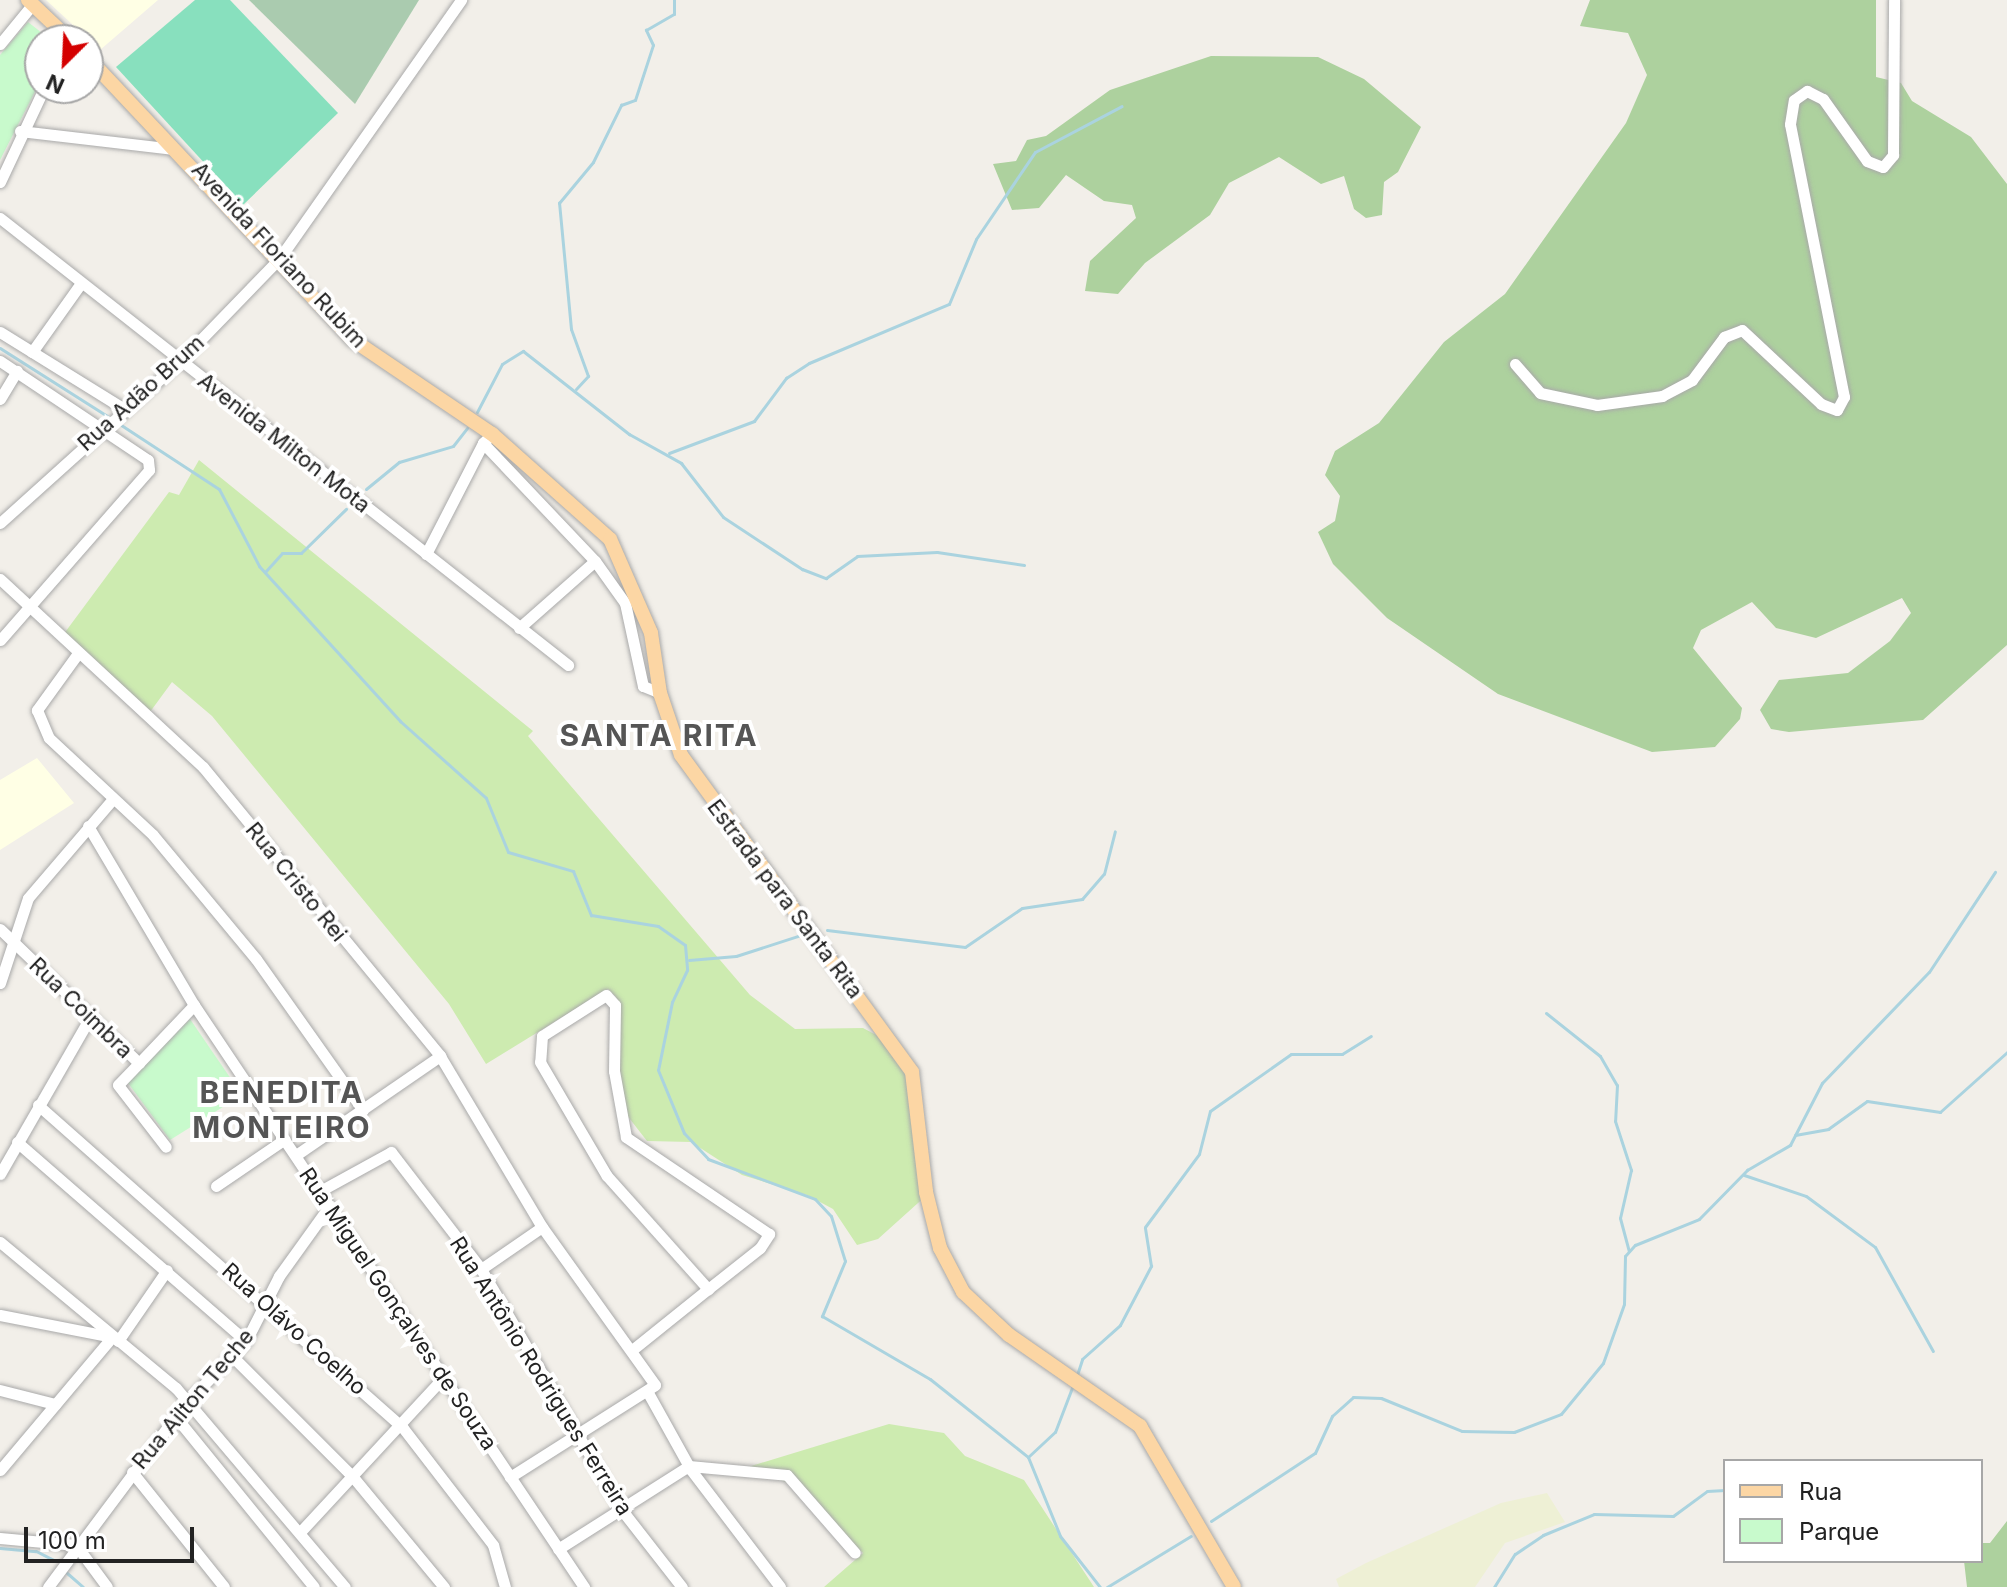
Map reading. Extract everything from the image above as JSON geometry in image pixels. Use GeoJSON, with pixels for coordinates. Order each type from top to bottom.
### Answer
{"type":"FeatureCollection","features":[{"type":"Feature","properties":{"kind":"main road"},"geometry":{"type":"LineString","coordinates":[[30,2],[53,24]]}},
{"type":"Feature","properties":{"kind":"main road","name":"Avenida Floriano Rubim"},"geometry":{"type":"LineString","coordinates":[[104,74],[181,150],[353,340],[487,439]]}},
{"type":"Feature","properties":{"kind":"main road","name":"Estrada para Santa Rita"},"geometry":{"type":"LineString","coordinates":[[487,439],[610,539],[651,633],[660,693],[681,755],[714,807],[809,922],[912,1072],[926,1192],[940,1248],[963,1292],[1009,1335],[1140,1426],[1234,1587]]}},
{"type":"Feature","properties":{"kind":"street","name":"Rua Adão Brum"},"geometry":{"type":"LineString","coordinates":[[0,523],[180,361],[279,259],[461,0]]}},
{"type":"Feature","properties":{"kind":"street"},"geometry":{"type":"LineString","coordinates":[[1515,364],[1540,393],[1597,405],[1662,396],[1692,380],[1724,337],[1742,330],[1821,404],[1837,410],[1844,397],[1790,124],[1794,100],[1807,91],[1823,99],[1867,161],[1883,167],[1893,155],[1894,0]]}},
{"type":"Feature","properties":{"kind":"street"},"geometry":{"type":"LineString","coordinates":[[0,44],[30,2]]}},
{"type":"Feature","properties":{"kind":"street"},"geometry":{"type":"LineString","coordinates":[[0,182],[20,131],[35,104]]}},
{"type":"Feature","properties":{"kind":"street"},"geometry":{"type":"LineString","coordinates":[[20,131],[181,150]]}},
{"type":"Feature","properties":{"kind":"street","name":"Avenida Milton Mota"},"geometry":{"type":"LineString","coordinates":[[1,220],[568,665]]}},
{"type":"Feature","properties":{"kind":"street"},"geometry":{"type":"LineString","coordinates":[[32,352],[81,283]]}},
{"type":"Feature","properties":{"kind":"street"},"geometry":{"type":"LineString","coordinates":[[0,332],[123,413]]}},
{"type":"Feature","properties":{"kind":"street"},"geometry":{"type":"LineString","coordinates":[[0,361],[104,427],[148,460],[142,483],[0,640]]}},
{"type":"Feature","properties":{"kind":"street"},"geometry":{"type":"LineString","coordinates":[[0,399],[17,371]]}},
{"type":"Feature","properties":{"kind":"street"},"geometry":{"type":"LineString","coordinates":[[426,554],[487,439]]}},
{"type":"Feature","properties":{"kind":"street","name":"Avenida Floriano Rubim"},"geometry":{"type":"LineString","coordinates":[[487,439],[595,561],[625,603],[643,686],[660,693]]}},
{"type":"Feature","properties":{"kind":"street"},"geometry":{"type":"LineString","coordinates":[[519,628],[595,561]]}},
{"type":"Feature","properties":{"kind":"street","name":"Rua Cristo Rei"},"geometry":{"type":"LineString","coordinates":[[0,579],[76,656],[203,767],[440,1056],[542,1227],[632,1350],[689,1466],[780,1587]]}},
{"type":"Feature","properties":{"kind":"street"},"geometry":{"type":"LineString","coordinates":[[76,656],[37,719],[113,799],[153,835],[256,959],[363,1110]]}},
{"type":"Feature","properties":{"kind":"street"},"geometry":{"type":"LineString","coordinates":[[0,983],[28,898],[113,799]]}},
{"type":"Feature","properties":{"kind":"street","name":"Rua Miguel Gonçalves de Souza"},"geometry":{"type":"LineString","coordinates":[[88,826],[194,1005],[584,1587]]}},
{"type":"Feature","properties":{"kind":"street","name":"Rua Coimbra"},"geometry":{"type":"LineString","coordinates":[[0,929],[89,1019],[139,1063],[194,1005]]}},
{"type":"Feature","properties":{"kind":"street"},"geometry":{"type":"LineString","coordinates":[[632,1350],[708,1289],[769,1234],[626,1137],[614,1071],[615,1005],[606,995],[542,1036],[540,1062],[607,1176],[708,1289]]}},
{"type":"Feature","properties":{"kind":"street"},"geometry":{"type":"LineString","coordinates":[[0,1174],[89,1019]]}},
{"type":"Feature","properties":{"kind":"street"},"geometry":{"type":"LineString","coordinates":[[296,1155],[440,1056]]}},
{"type":"Feature","properties":{"kind":"street"},"geometry":{"type":"LineString","coordinates":[[139,1063],[118,1085],[166,1147]]}},
{"type":"Feature","properties":{"kind":"street","name":"Rua Olávo Coelho"},"geometry":{"type":"LineString","coordinates":[[38,1105],[266,1303],[403,1428],[493,1545],[505,1587]]}},
{"type":"Feature","properties":{"kind":"street"},"geometry":{"type":"LineString","coordinates":[[216,1186],[285,1139]]}},
{"type":"Feature","properties":{"kind":"street"},"geometry":{"type":"LineString","coordinates":[[17,1142],[246,1341]]}},
{"type":"Feature","properties":{"kind":"street","name":"Rua Antônio Rodrigues Ferreira"},"geometry":{"type":"LineString","coordinates":[[320,1191],[391,1152],[481,1269],[621,1509],[676,1585]]}},
{"type":"Feature","properties":{"kind":"street","name":"Rua Ailton Teche"},"geometry":{"type":"LineString","coordinates":[[48,1587],[76,1545],[175,1416],[246,1341],[266,1303],[330,1205]]}},
{"type":"Feature","properties":{"kind":"street"},"geometry":{"type":"LineString","coordinates":[[481,1269],[542,1227]]}},
{"type":"Feature","properties":{"kind":"street"},"geometry":{"type":"LineString","coordinates":[[0,1242],[115,1339],[185,1404],[302,1530],[345,1587]]}},
{"type":"Feature","properties":{"kind":"street"},"geometry":{"type":"LineString","coordinates":[[0,1470],[115,1339],[167,1270]]}},
{"type":"Feature","properties":{"kind":"street"},"geometry":{"type":"LineString","coordinates":[[0,1303],[6,1314],[115,1339]]}},
{"type":"Feature","properties":{"kind":"street"},"geometry":{"type":"LineString","coordinates":[[232,1356],[353,1477],[444,1587]]}},
{"type":"Feature","properties":{"kind":"street"},"geometry":{"type":"LineString","coordinates":[[302,1530],[403,1428],[443,1378]]}},
{"type":"Feature","properties":{"kind":"street"},"geometry":{"type":"LineString","coordinates":[[510,1477],[651,1388]]}},
{"type":"Feature","properties":{"kind":"street"},"geometry":{"type":"LineString","coordinates":[[0,1390],[55,1404]]}},
{"type":"Feature","properties":{"kind":"street"},"geometry":{"type":"LineString","coordinates":[[175,1416],[314,1587]]}},
{"type":"Feature","properties":{"kind":"street"},"geometry":{"type":"LineString","coordinates":[[558,1549],[689,1466],[787,1475],[855,1553]]}},
{"type":"Feature","properties":{"kind":"street"},"geometry":{"type":"LineString","coordinates":[[132,1472],[224,1587]]}},
{"type":"Feature","properties":{"kind":"street"},"geometry":{"type":"LineString","coordinates":[[0,1538],[76,1545],[107,1587]]}},
{"type":"Feature","properties":{"kind":"shaded area"},"geometry":{"type":"Polygon","coordinates":[[[46,0],[158,0],[104,47],[104,24],[72,24],[46,0]]]}},
{"type":"Feature","properties":{"kind":"shaded area"},"geometry":{"type":"Polygon","coordinates":[[[249,0],[419,0],[355,104],[249,0]]]}},
{"type":"Feature","properties":{"kind":"shaded area"},"geometry":{"type":"Polygon","coordinates":[[[37,758],[74,803],[0,850],[0,780],[37,758]]]}},
{"type":"Feature","properties":{"kind":"shaded area"},"geometry":{"type":"Polygon","coordinates":[[[1547,1493],[1565,1522],[1505,1543],[1475,1587],[1339,1587],[1336,1579],[1366,1563],[1501,1503],[1547,1493]]]}},
{"type":"Feature","properties":{"kind":"green space"},"geometry":{"type":"Polygon","coordinates":[[[195,0],[230,0],[338,113],[243,205],[116,67],[195,0]]]}},
{"type":"Feature","properties":{"kind":"green space"},"geometry":{"type":"Polygon","coordinates":[[[1590,0],[1876,0],[1876,77],[1901,83],[1912,101],[1971,137],[2007,184],[2007,645],[1923,720],[1789,732],[1771,729],[1760,710],[1779,680],[1848,673],[1890,641],[1911,613],[1902,598],[1816,638],[1776,628],[1752,602],[1701,630],[1693,648],[1742,708],[1740,719],[1715,747],[1652,752],[1498,694],[1387,618],[1333,564],[1318,532],[1335,521],[1340,496],[1325,475],[1335,451],[1379,423],[1444,342],[1505,294],[1626,123],[1647,75],[1628,33],[1580,26],[1590,0]]]}},
{"type":"Feature","properties":{"kind":"green space"},"geometry":{"type":"Polygon","coordinates":[[[24,27],[24,104],[29,104],[0,160],[0,55],[24,27]]]}},
{"type":"Feature","properties":{"kind":"green space"},"geometry":{"type":"Polygon","coordinates":[[[1211,56],[1318,57],[1364,79],[1421,127],[1398,172],[1384,182],[1382,215],[1366,218],[1354,209],[1344,176],[1321,184],[1279,157],[1229,183],[1210,215],[1145,263],[1118,294],[1085,291],[1090,261],[1136,218],[1132,205],[1104,201],[1066,175],[1039,208],[1012,210],[993,164],[1016,161],[1027,140],[1046,136],[1110,90],[1211,56]]]}},
{"type":"Feature","properties":{"kind":"green space"},"geometry":{"type":"Polygon","coordinates":[[[199,460],[533,731],[528,736],[750,995],[795,1029],[863,1028],[882,1038],[907,1074],[928,1194],[878,1239],[857,1245],[833,1209],[807,1195],[742,1175],[691,1142],[647,1141],[626,1114],[612,1039],[616,997],[608,989],[486,1064],[449,1004],[212,716],[172,682],[150,712],[63,635],[169,492],[179,495],[199,460]]]}},
{"type":"Feature","properties":{"kind":"green space"},"geometry":{"type":"Polygon","coordinates":[[[190,1019],[242,1095],[170,1140],[128,1083],[190,1019]]]}},
{"type":"Feature","properties":{"kind":"green space"},"geometry":{"type":"Polygon","coordinates":[[[889,1424],[944,1433],[965,1456],[1024,1480],[1094,1587],[824,1587],[863,1553],[790,1484],[748,1467],[889,1424]]]}},
{"type":"Feature","properties":{"kind":"green space"},"geometry":{"type":"Polygon","coordinates":[[[2007,1521],[2007,1587],[1967,1587],[1964,1563],[1983,1563],[1983,1543],[1990,1543],[2007,1521]]]}},
{"type":"Feature","properties":{"kind":"waterway"},"geometry":{"type":"LineString","coordinates":[[576,389],[588,376],[571,329],[559,203],[593,162],[621,105],[635,100],[653,45],[646,30],[674,14],[674,0]]}},
{"type":"Feature","properties":{"kind":"waterway"},"geometry":{"type":"LineString","coordinates":[[669,453],[754,421],[786,378],[809,363],[949,304],[976,239],[1035,152],[1122,106]]}},
{"type":"Feature","properties":{"kind":"waterway"},"geometry":{"type":"LineString","coordinates":[[0,348],[112,419]]}},
{"type":"Feature","properties":{"kind":"waterway"},"geometry":{"type":"LineString","coordinates":[[477,412],[502,364],[523,351],[629,434],[681,463],[723,517],[802,569],[826,578],[857,556],[937,552],[1024,565]]}},
{"type":"Feature","properties":{"kind":"waterway"},"geometry":{"type":"LineString","coordinates":[[118,423],[219,489],[259,566],[400,721],[486,798],[508,852],[573,871],[591,915],[658,926],[685,945],[687,970],[672,1002],[658,1070],[684,1133],[708,1159],[815,1199],[831,1216],[845,1261],[822,1316],[930,1379],[1028,1457],[1060,1536],[1100,1587]]}},
{"type":"Feature","properties":{"kind":"waterway"},"geometry":{"type":"LineString","coordinates":[[366,489],[399,462],[453,446],[467,428]]}},
{"type":"Feature","properties":{"kind":"waterway"},"geometry":{"type":"LineString","coordinates":[[265,572],[282,553],[301,553],[346,509]]}},
{"type":"Feature","properties":{"kind":"waterway"},"geometry":{"type":"LineString","coordinates":[[827,930],[965,947],[1022,908],[1082,899],[1104,874],[1115,831]]}},
{"type":"Feature","properties":{"kind":"waterway"},"geometry":{"type":"LineString","coordinates":[[1211,1521],[1315,1453],[1332,1416],[1353,1397],[1381,1398],[1462,1431],[1514,1432],[1561,1414],[1603,1363],[1624,1304],[1625,1256],[1635,1245],[1699,1219],[1747,1170],[1790,1145],[1822,1083],[1929,972],[1995,872]]}},
{"type":"Feature","properties":{"kind":"waterway"},"geometry":{"type":"LineString","coordinates":[[689,960],[736,956],[804,934]]}},
{"type":"Feature","properties":{"kind":"waterway"},"geometry":{"type":"LineString","coordinates":[[1546,1013],[1600,1056],[1617,1085],[1615,1121],[1631,1170],[1620,1218],[1629,1251]]}},
{"type":"Feature","properties":{"kind":"waterway"},"geometry":{"type":"LineString","coordinates":[[1076,1378],[1082,1359],[1120,1325],[1151,1266],[1145,1227],[1199,1154],[1210,1111],[1291,1054],[1342,1054],[1371,1036]]}},
{"type":"Feature","properties":{"kind":"waterway"},"geometry":{"type":"LineString","coordinates":[[1795,1135],[1828,1129],[1867,1101],[1940,1112],[2007,1052]]}},
{"type":"Feature","properties":{"kind":"waterway"},"geometry":{"type":"LineString","coordinates":[[1744,1175],[1806,1196],[1875,1247],[1933,1351]]}},
{"type":"Feature","properties":{"kind":"waterway"},"geometry":{"type":"LineString","coordinates":[[1028,1457],[1055,1432],[1073,1385]]}},
{"type":"Feature","properties":{"kind":"waterway"},"geometry":{"type":"LineString","coordinates":[[1494,1587],[1515,1554],[1543,1535],[1594,1514],[1673,1516],[1707,1491],[1723,1490]]}},
{"type":"Feature","properties":{"kind":"waterway"},"geometry":{"type":"LineString","coordinates":[[1107,1587],[1191,1536]]}},
{"type":"Feature","properties":{"kind":"waterway"},"geometry":{"type":"LineString","coordinates":[[0,1548],[36,1551],[54,1560]]}},
{"type":"Feature","properties":{"kind":"waterway"},"geometry":{"type":"LineString","coordinates":[[67,1573],[83,1587]]}},
{"type":"Feature","properties":{"kind":"district","name":"SANTA RITA"},"geometry":{"type":"Point","coordinates":[659,735]}},
{"type":"Feature","properties":{"kind":"district","name":"BENEDITA MONTEIRO"},"geometry":{"type":"Point","coordinates":[282,1109]}}]}
